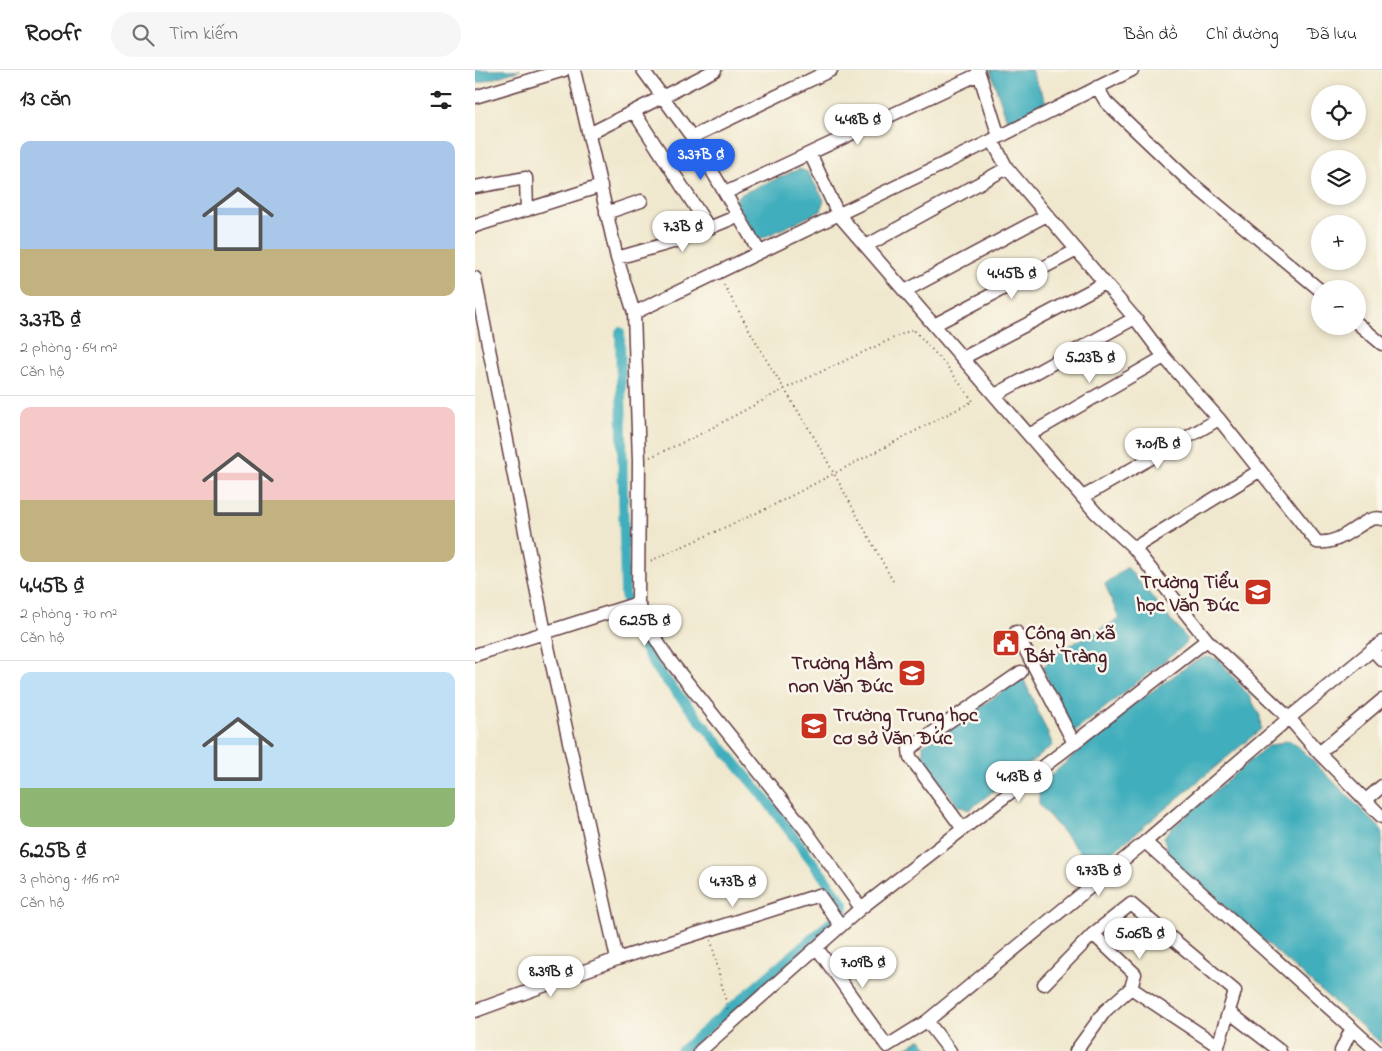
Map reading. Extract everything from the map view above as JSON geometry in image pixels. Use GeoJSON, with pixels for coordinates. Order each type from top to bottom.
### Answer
{"type":"FeatureCollection","features":[{"type":"Feature","properties":{"kind":"street"},"geometry":{"type":"LineString","coordinates":[[475,97],[564,70]]}},
{"type":"Feature","properties":{"kind":"street"},"geometry":{"type":"LineString","coordinates":[[574,70],[606,213],[633,313],[639,461],[638,565],[631,605],[667,657],[804,828],[861,908]]}},
{"type":"Feature","properties":{"kind":"street"},"geometry":{"type":"LineString","coordinates":[[643,70],[692,137],[759,251]]}},
{"type":"Feature","properties":{"kind":"street"},"geometry":{"type":"LineString","coordinates":[[589,134],[715,70]]}},
{"type":"Feature","properties":{"kind":"street"},"geometry":{"type":"LineString","coordinates":[[692,137],[831,70]]}},
{"type":"Feature","properties":{"kind":"street"},"geometry":{"type":"LineString","coordinates":[[633,313],[996,139],[1131,70]]}},
{"type":"Feature","properties":{"kind":"street"},"geometry":{"type":"LineString","coordinates":[[725,193],[978,72],[996,139],[1007,168],[1135,318],[1164,357],[1219,419],[1317,542],[1328,543],[1371,519],[1382,519]]}},
{"type":"Feature","properties":{"kind":"street"},"geometry":{"type":"LineString","coordinates":[[1097,87],[1106,102],[1189,181],[1311,283]]}},
{"type":"Feature","properties":{"kind":"street"},"geometry":{"type":"LineString","coordinates":[[634,112],[709,228]]}},
{"type":"Feature","properties":{"kind":"street"},"geometry":{"type":"LineString","coordinates":[[810,153],[838,214],[905,292],[1096,513],[1134,548],[1207,640],[1289,718],[1319,754],[1382,817]]}},
{"type":"Feature","properties":{"kind":"street"},"geometry":{"type":"LineString","coordinates":[[866,246],[1007,168]]}},
{"type":"Feature","properties":{"kind":"street"},"geometry":{"type":"LineString","coordinates":[[475,188],[526,178],[527,210]]}},
{"type":"Feature","properties":{"kind":"street"},"geometry":{"type":"LineString","coordinates":[[475,226],[601,186]]}},
{"type":"Feature","properties":{"kind":"street"},"geometry":{"type":"LineString","coordinates":[[606,213],[641,201]]}},
{"type":"Feature","properties":{"kind":"street"},"geometry":{"type":"LineString","coordinates":[[617,258],[680,240],[738,216]]}},
{"type":"Feature","properties":{"kind":"street"},"geometry":{"type":"LineString","coordinates":[[905,292],[1047,216]]}},
{"type":"Feature","properties":{"kind":"street"},"geometry":{"type":"LineString","coordinates":[[934,325],[1077,250]]}},
{"type":"Feature","properties":{"kind":"street"},"geometry":{"type":"LineString","coordinates":[[475,278],[545,634],[617,959]]}},
{"type":"Feature","properties":{"kind":"street"},"geometry":{"type":"LineString","coordinates":[[963,358],[1105,283]]}},
{"type":"Feature","properties":{"kind":"street"},"geometry":{"type":"LineString","coordinates":[[995,396],[1135,318]]}},
{"type":"Feature","properties":{"kind":"street"},"geometry":{"type":"LineString","coordinates":[[1366,331],[1382,344]]}},
{"type":"Feature","properties":{"kind":"street"},"geometry":{"type":"LineString","coordinates":[[1029,435],[1164,357]]}},
{"type":"Feature","properties":{"kind":"street"},"geometry":{"type":"LineString","coordinates":[[1083,497],[1219,419]]}},
{"type":"Feature","properties":{"kind":"street"},"geometry":{"type":"LineString","coordinates":[[1134,548],[1259,471]]}},
{"type":"Feature","properties":{"kind":"street"},"geometry":{"type":"LineString","coordinates":[[475,655],[631,605]]}},
{"type":"Feature","properties":{"kind":"street"},"geometry":{"type":"LineString","coordinates":[[1016,632],[1074,743]]}},
{"type":"Feature","properties":{"kind":"street"},"geometry":{"type":"LineString","coordinates":[[700,1051],[817,948],[838,920],[861,908],[1207,640]]}},
{"type":"Feature","properties":{"kind":"street"},"geometry":{"type":"LineString","coordinates":[[817,948],[887,1046],[927,1021],[1145,842],[1289,718],[1377,646],[1382,660]]}},
{"type":"Feature","properties":{"kind":"street"},"geometry":{"type":"LineString","coordinates":[[963,829],[910,757],[909,749],[996,687],[1021,672]]}},
{"type":"Feature","properties":{"kind":"street"},"geometry":{"type":"LineString","coordinates":[[1319,754],[1382,700]]}},
{"type":"Feature","properties":{"kind":"street"},"geometry":{"type":"LineString","coordinates":[[1366,800],[1382,786]]}},
{"type":"Feature","properties":{"kind":"street"},"geometry":{"type":"LineString","coordinates":[[1145,842],[1377,1051]]}},
{"type":"Feature","properties":{"kind":"street"},"geometry":{"type":"LineString","coordinates":[[475,1010],[617,959],[819,895],[838,920]]}},
{"type":"Feature","properties":{"kind":"street"},"geometry":{"type":"LineString","coordinates":[[1044,984],[1093,934],[1131,904],[1235,991],[1217,1049],[1131,988]]}},
{"type":"Feature","properties":{"kind":"street"},"geometry":{"type":"LineString","coordinates":[[1076,1051],[1105,1011],[1131,988],[1135,974],[1093,934]]}},
{"type":"Feature","properties":{"kind":"street"},"geometry":{"type":"LineString","coordinates":[[1229,1012],[1280,1051]]}},
{"type":"Feature","properties":{"kind":"street"},"geometry":{"type":"LineString","coordinates":[[927,1021],[950,1051]]}},
{"type":"Feature","properties":{"kind":"street"},"geometry":{"type":"LineString","coordinates":[[1341,1051],[1352,1028]]}},
{"type":"Feature","properties":{"kind":"path"},"geometry":{"type":"LineString","coordinates":[[724,285],[834,474],[894,583]]}},
{"type":"Feature","properties":{"kind":"path"},"geometry":{"type":"LineString","coordinates":[[638,565],[751,516],[973,401],[946,365],[913,330],[784,389],[693,438],[639,461]]}},
{"type":"Feature","properties":{"kind":"path"},"geometry":{"type":"LineString","coordinates":[[709,930],[728,1010]]}},
{"type":"Feature","properties":{"kind":"water"},"geometry":{"type":"Polygon","coordinates":[[[475,70],[520,70],[475,84],[475,70]]]}},
{"type":"Feature","properties":{"kind":"water"},"geometry":{"type":"Polygon","coordinates":[[[990,70],[1031,70],[1047,104],[1009,126],[990,70]]]}},
{"type":"Feature","properties":{"kind":"water"},"geometry":{"type":"Polygon","coordinates":[[[799,169],[808,172],[824,200],[821,211],[760,239],[755,239],[735,201],[739,195],[799,169]]]}},
{"type":"Feature","properties":{"kind":"water"},"geometry":{"type":"Polygon","coordinates":[[[1127,567],[1187,639],[1186,644],[1074,732],[1042,668],[1061,650],[1119,619],[1105,584],[1127,567]]]}},
{"type":"Feature","properties":{"kind":"water"},"geometry":{"type":"Polygon","coordinates":[[[1205,657],[1218,659],[1250,697],[1260,716],[1261,729],[1095,867],[1083,856],[1039,804],[1039,786],[1123,712],[1192,663],[1205,657]]]}},
{"type":"Feature","properties":{"kind":"water"},"geometry":{"type":"Polygon","coordinates":[[[1023,678],[1053,745],[969,810],[958,806],[923,759],[923,745],[1023,678]]]}},
{"type":"Feature","properties":{"kind":"water"},"geometry":{"type":"Polygon","coordinates":[[[1289,740],[1301,749],[1382,830],[1382,1044],[1169,858],[1164,837],[1171,829],[1266,747],[1289,740]]]}},
{"type":"Feature","properties":{"kind":"water"},"geometry":{"type":"Polygon","coordinates":[[[921,1039],[930,1051],[901,1051],[902,1050],[921,1039]]]}},
{"type":"Feature","properties":{"kind":"waterway"},"geometry":{"type":"LineString","coordinates":[[620,332],[625,595],[641,642],[656,668],[767,801],[844,904],[844,909],[831,922],[681,1051]]}},
{"type":"Feature","properties":{"kind":"place","name":"Trường Tiểu học Văn Đức"},"geometry":{"type":"Point","coordinates":[1258,592]}},
{"type":"Feature","properties":{"kind":"place","name":"Công an xã Bát Tràng"},"geometry":{"type":"Point","coordinates":[1006,643]}},
{"type":"Feature","properties":{"kind":"place","name":"Trường Mầm non Văn Đức"},"geometry":{"type":"Point","coordinates":[912,673]}},
{"type":"Feature","properties":{"kind":"place","name":"Trường Trung học cơ sở Văn Đức"},"geometry":{"type":"Point","coordinates":[814,726]}}]}
